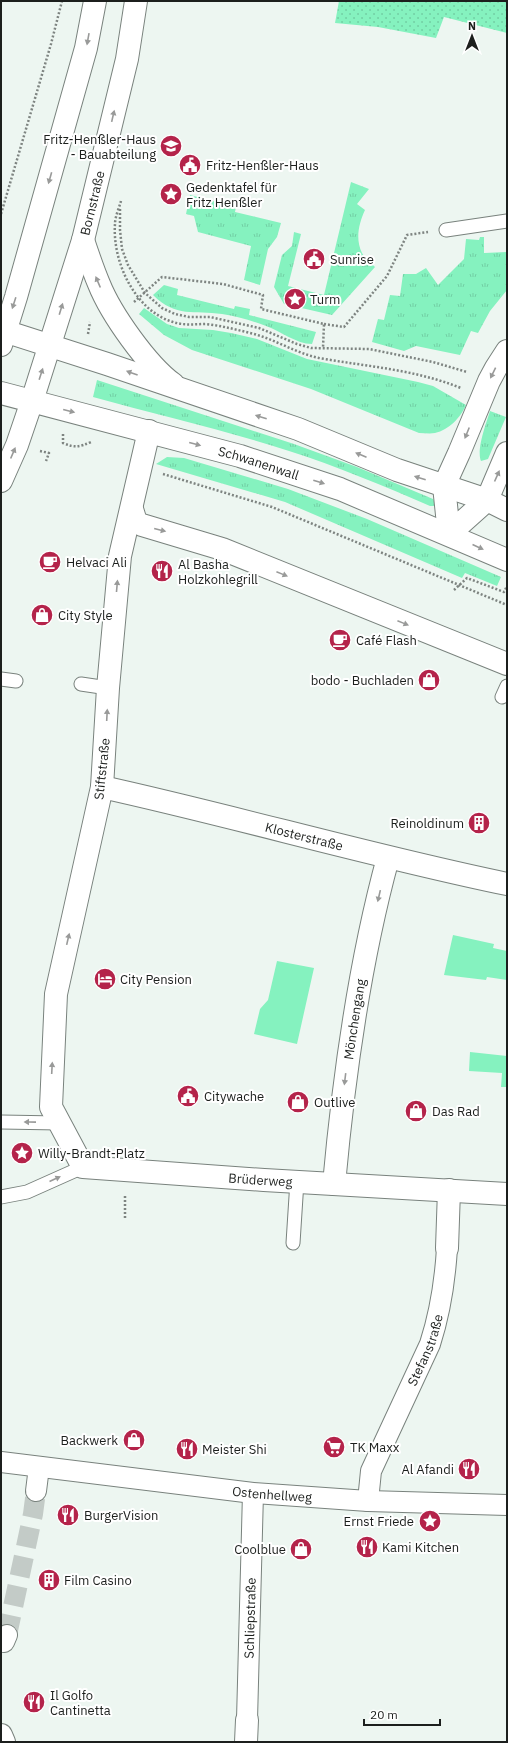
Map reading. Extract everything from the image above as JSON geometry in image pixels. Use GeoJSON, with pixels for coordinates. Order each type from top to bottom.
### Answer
{"type":"FeatureCollection","features":[{"type":"Feature","properties":{"kind":"street"},"geometry":{"type":"LineString","coordinates":[[95,1],[86,48],[16,297],[2,336],[50,346],[298,429],[397,470],[486,500],[507,510]]}},
{"type":"Feature","properties":{"kind":"street","name":"Bornstraße"},"geometry":{"type":"LineString","coordinates":[[1,481],[17,445],[32,401],[83,240],[127,59],[136,1]]}},
{"type":"Feature","properties":{"kind":"street"},"geometry":{"type":"LineString","coordinates":[[83,240],[99,284],[117,317],[154,366],[166,379],[182,391]]}},
{"type":"Feature","properties":{"kind":"street"},"geometry":{"type":"LineString","coordinates":[[449,534],[444,486],[489,381],[507,351]]}},
{"type":"Feature","properties":{"kind":"street","name":"Schwanenwall"},"geometry":{"type":"LineString","coordinates":[[1,393],[240,456],[340,489],[449,534],[507,560]]}},
{"type":"Feature","properties":{"kind":"street","name":"Stiftstraße"},"geometry":{"type":"LineString","coordinates":[[55,1115],[56,994],[102,787],[108,688],[120,556],[149,431]]}},
{"type":"Feature","properties":{"kind":"street"},"geometry":{"type":"LineString","coordinates":[[449,534],[486,500],[507,453]]}},
{"type":"Feature","properties":{"kind":"street"},"geometry":{"type":"LineString","coordinates":[[132,509],[136,522],[142,525],[222,549],[507,664]]}},
{"type":"Feature","properties":{"kind":"street","name":"Klosterstraße"},"geometry":{"type":"LineString","coordinates":[[102,787],[295,833],[388,858],[507,884]]}},
{"type":"Feature","properties":{"kind":"street","name":"Mönchengang"},"geometry":{"type":"LineString","coordinates":[[334,1184],[347,1062],[360,983],[388,858]]}},
{"type":"Feature","properties":{"kind":"street"},"geometry":{"type":"LineString","coordinates":[[55,1115],[83,1167]]}},
{"type":"Feature","properties":{"kind":"street","name":"Brüderweg"},"geometry":{"type":"LineString","coordinates":[[83,1167],[507,1194]]}},
{"type":"Feature","properties":{"kind":"street","name":"Stefanstraße"},"geometry":{"type":"LineString","coordinates":[[368,1501],[371,1472],[430,1344],[435,1329],[445,1283],[450,1190]]}},
{"type":"Feature","properties":{"kind":"street","name":"Ostenhellweg"},"geometry":{"type":"LineString","coordinates":[[1,1462],[253,1493],[368,1501],[507,1505]]}},
{"type":"Feature","properties":{"kind":"street"},"geometry":{"type":"LineString","coordinates":[[36,1491],[39,1467]]}},
{"type":"Feature","properties":{"kind":"street","name":"Schliepstraße"},"geometry":{"type":"LineString","coordinates":[[246,1742],[253,1493]]}},
{"type":"Feature","properties":{"kind":"street"},"geometry":{"type":"LineString","coordinates":[[1,1735],[4,1742]]}},
{"type":"Feature","properties":{"kind":"lane"},"geometry":{"type":"LineString","coordinates":[[446,230],[507,221]]}},
{"type":"Feature","properties":{"kind":"lane"},"geometry":{"type":"LineString","coordinates":[[1,679],[16,681]]}},
{"type":"Feature","properties":{"kind":"lane"},"geometry":{"type":"LineString","coordinates":[[81,684],[108,688]]}},
{"type":"Feature","properties":{"kind":"lane"},"geometry":{"type":"LineString","coordinates":[[1,1122],[55,1115]]}},
{"type":"Feature","properties":{"kind":"lane"},"geometry":{"type":"LineString","coordinates":[[1,1197],[27,1192],[83,1167]]}},
{"type":"Feature","properties":{"kind":"lane"},"geometry":{"type":"LineString","coordinates":[[293,1243],[296,1181]]}},
{"type":"Feature","properties":{"kind":"path"},"geometry":{"type":"LineString","coordinates":[[1,214],[51,44],[62,1]]}},
{"type":"Feature","properties":{"kind":"path"},"geometry":{"type":"LineString","coordinates":[[466,390],[420,374],[318,358],[293,350],[257,335],[225,327],[182,324],[167,319],[148,308],[132,289],[123,273],[114,239],[115,222],[121,201],[120,230],[122,249],[128,266],[146,293],[162,308],[175,314],[189,317],[224,319],[259,328],[297,344],[311,348],[369,349],[432,362],[472,374]]}},
{"type":"Feature","properties":{"kind":"path"},"geometry":{"type":"LineString","coordinates":[[129,306],[146,293],[162,277],[223,284],[264,295],[261,309],[324,324],[344,327],[387,276],[407,235],[446,230]]}},
{"type":"Feature","properties":{"kind":"path"},"geometry":{"type":"LineString","coordinates":[[323,348],[324,324]]}},
{"type":"Feature","properties":{"kind":"path"},"geometry":{"type":"LineString","coordinates":[[63,435],[63,443],[70,446],[79,447],[92,441]]}},
{"type":"Feature","properties":{"kind":"path"},"geometry":{"type":"LineString","coordinates":[[141,467],[272,507],[507,605]]}},
{"type":"Feature","properties":{"kind":"path"},"geometry":{"type":"LineString","coordinates":[[454,590],[467,578],[504,592],[507,586]]}},
{"type":"Feature","properties":{"kind":"path"},"geometry":{"type":"LineString","coordinates":[[125,1192],[125,1218]]}},
{"type":"Feature","properties":{"kind":"green space"},"geometry":{"type":"Polygon","coordinates":[[[339,1],[507,1],[507,33],[444,17],[436,38],[378,27],[335,23],[339,1]]]}},
{"type":"Feature","properties":{"kind":"green space"},"geometry":{"type":"Polygon","coordinates":[[[351,182],[369,189],[357,204],[365,210],[361,220],[358,237],[362,253],[375,267],[332,315],[284,304],[274,287],[282,255],[292,246],[294,232],[301,234],[288,286],[324,295],[351,182]]]}},
{"type":"Feature","properties":{"kind":"green space"},"geometry":{"type":"Polygon","coordinates":[[[190,195],[236,207],[235,212],[281,223],[277,237],[268,249],[260,285],[244,280],[251,246],[198,232],[194,216],[186,214],[190,195]]]}},
{"type":"Feature","properties":{"kind":"green space"},"geometry":{"type":"Polygon","coordinates":[[[480,237],[484,237],[484,253],[507,252],[507,290],[490,311],[478,333],[471,331],[460,355],[416,346],[404,351],[372,342],[378,319],[384,320],[390,295],[400,296],[403,274],[416,274],[426,268],[438,285],[464,259],[466,239],[479,240],[480,237]]]}},
{"type":"Feature","properties":{"kind":"green space"},"geometry":{"type":"Polygon","coordinates":[[[164,285],[178,289],[177,295],[234,309],[235,306],[250,309],[249,315],[316,332],[312,344],[300,342],[272,328],[239,317],[212,313],[186,312],[170,307],[153,295],[164,285]]]}},
{"type":"Feature","properties":{"kind":"green space"},"geometry":{"type":"Polygon","coordinates":[[[144,308],[167,324],[179,328],[213,330],[231,333],[257,339],[307,359],[433,386],[466,405],[458,418],[445,429],[435,433],[419,433],[311,389],[192,350],[164,335],[139,314],[144,308]]]}},
{"type":"Feature","properties":{"kind":"green space"},"geometry":{"type":"Polygon","coordinates":[[[97,380],[294,444],[357,467],[433,499],[435,503],[434,506],[430,506],[324,463],[265,443],[93,397],[97,380]]]}},
{"type":"Feature","properties":{"kind":"green space"},"geometry":{"type":"Polygon","coordinates":[[[490,411],[506,417],[488,459],[481,461],[481,443],[490,411]]]}},
{"type":"Feature","properties":{"kind":"green space"},"geometry":{"type":"Polygon","coordinates":[[[167,457],[184,458],[288,489],[367,519],[501,577],[497,586],[465,573],[462,578],[285,502],[156,464],[167,457]]]}},
{"type":"Feature","properties":{"kind":"green space"},"geometry":{"type":"Polygon","coordinates":[[[453,935],[494,944],[493,948],[507,951],[507,980],[487,977],[486,980],[444,975],[453,935]]]}},
{"type":"Feature","properties":{"kind":"green space"},"geometry":{"type":"Polygon","coordinates":[[[277,961],[314,968],[297,1044],[254,1034],[260,1009],[268,1000],[277,961]]]}},
{"type":"Feature","properties":{"kind":"green space"},"geometry":{"type":"Polygon","coordinates":[[[470,1052],[507,1056],[507,1087],[501,1087],[502,1073],[469,1071],[470,1052]]]}},
{"type":"Feature","properties":{"kind":"tunnel"},"geometry":{"type":"LineString","coordinates":[[7,1635],[33,1514],[36,1491]]}},
{"type":"Feature","properties":{"kind":"place","name":"Fritz-Henßler-Haus - Bauabteilung"},"geometry":{"type":"Point","coordinates":[171,146]}},
{"type":"Feature","properties":{"kind":"place","name":"Fritz-Henßler-Haus"},"geometry":{"type":"Point","coordinates":[190,165]}},
{"type":"Feature","properties":{"kind":"place","name":"Gedenktafel für Fritz Henßler"},"geometry":{"type":"Point","coordinates":[171,194]}},
{"type":"Feature","properties":{"kind":"place","name":"Sunrise"},"geometry":{"type":"Point","coordinates":[314,259]}},
{"type":"Feature","properties":{"kind":"place","name":"Turm"},"geometry":{"type":"Point","coordinates":[295,299]}},
{"type":"Feature","properties":{"kind":"place","name":"Helvaci Ali"},"geometry":{"type":"Point","coordinates":[50,562]}},
{"type":"Feature","properties":{"kind":"place","name":"Al Basha Holzkohlegrill"},"geometry":{"type":"Point","coordinates":[162,571]}},
{"type":"Feature","properties":{"kind":"place","name":"City Style"},"geometry":{"type":"Point","coordinates":[42,615]}},
{"type":"Feature","properties":{"kind":"place","name":"Café Flash"},"geometry":{"type":"Point","coordinates":[340,640]}},
{"type":"Feature","properties":{"kind":"place","name":"bodo - Buchladen"},"geometry":{"type":"Point","coordinates":[429,680]}},
{"type":"Feature","properties":{"kind":"place","name":"Reinoldinum"},"geometry":{"type":"Point","coordinates":[479,823]}},
{"type":"Feature","properties":{"kind":"place","name":"City Pension"},"geometry":{"type":"Point","coordinates":[105,979]}},
{"type":"Feature","properties":{"kind":"place","name":"Citywache"},"geometry":{"type":"Point","coordinates":[188,1096]}},
{"type":"Feature","properties":{"kind":"place","name":"Outlive"},"geometry":{"type":"Point","coordinates":[298,1102]}},
{"type":"Feature","properties":{"kind":"place","name":"Das Rad"},"geometry":{"type":"Point","coordinates":[416,1111]}},
{"type":"Feature","properties":{"kind":"place","name":"Willy-Brandt-Platz"},"geometry":{"type":"Point","coordinates":[22,1153]}},
{"type":"Feature","properties":{"kind":"place","name":"Backwerk"},"geometry":{"type":"Point","coordinates":[134,1440]}},
{"type":"Feature","properties":{"kind":"place","name":"TK Maxx"},"geometry":{"type":"Point","coordinates":[334,1447]}},
{"type":"Feature","properties":{"kind":"place","name":"Meister Shi"},"geometry":{"type":"Point","coordinates":[187,1449]}},
{"type":"Feature","properties":{"kind":"place","name":"Al Afandi"},"geometry":{"type":"Point","coordinates":[469,1469]}},
{"type":"Feature","properties":{"kind":"place","name":"BurgerVision"},"geometry":{"type":"Point","coordinates":[68,1515]}},
{"type":"Feature","properties":{"kind":"place","name":"Ernst Friede"},"geometry":{"type":"Point","coordinates":[430,1521]}},
{"type":"Feature","properties":{"kind":"place","name":"Kami Kitchen"},"geometry":{"type":"Point","coordinates":[367,1547]}},
{"type":"Feature","properties":{"kind":"place","name":"Coolblue"},"geometry":{"type":"Point","coordinates":[301,1549]}},
{"type":"Feature","properties":{"kind":"place","name":"Film Casino"},"geometry":{"type":"Point","coordinates":[49,1580]}},
{"type":"Feature","properties":{"kind":"place","name":"Il Golfo Cantinetta"},"geometry":{"type":"Point","coordinates":[34,1702]}}]}
